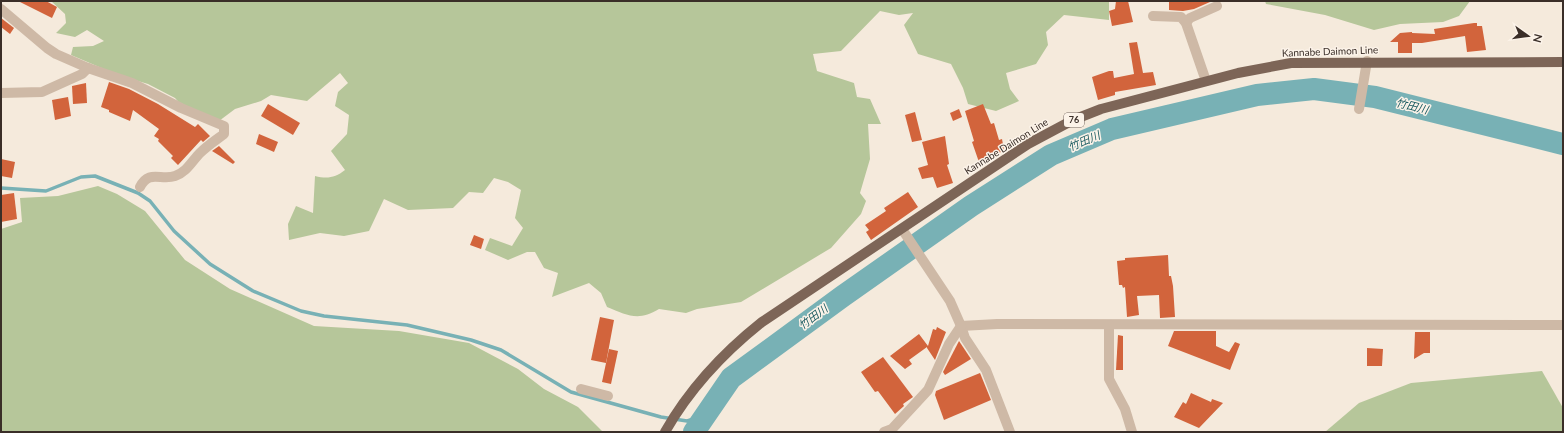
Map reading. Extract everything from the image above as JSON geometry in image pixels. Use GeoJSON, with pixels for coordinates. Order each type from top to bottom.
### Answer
{"type":"FeatureCollection","features":[{"type":"Feature","properties":{"kind":"main road","name":"Kannabe Daimon Line"},"geometry":{"type":"LineString","coordinates":[[666,429],[706,373],[735,343],[762,322],[904,232],[1028,144],[1073,120],[1101,109],[1206,81],[1291,63],[1368,61],[1563,62]]}},
{"type":"Feature","properties":{"kind":"street"},"geometry":{"type":"LineString","coordinates":[[1186,23],[1190,18],[1217,6]]}},
{"type":"Feature","properties":{"kind":"street"},"geometry":{"type":"LineString","coordinates":[[1,9],[47,48],[88,68],[132,83],[181,108],[224,126],[224,134],[201,153],[188,168],[174,176],[148,178],[143,181],[140,187]]}},
{"type":"Feature","properties":{"kind":"street"},"geometry":{"type":"LineString","coordinates":[[1153,16],[1181,17],[1186,23],[1206,81]]}},
{"type":"Feature","properties":{"kind":"street"},"geometry":{"type":"LineString","coordinates":[[1360,106],[1368,61]]}},
{"type":"Feature","properties":{"kind":"street"},"geometry":{"type":"LineString","coordinates":[[1,93],[42,92],[82,74],[88,68]]}},
{"type":"Feature","properties":{"kind":"street"},"geometry":{"type":"LineString","coordinates":[[904,232],[950,300],[965,338],[986,370],[1010,432]]}},
{"type":"Feature","properties":{"kind":"street"},"geometry":{"type":"LineString","coordinates":[[961,326],[997,324],[1563,325]]}},
{"type":"Feature","properties":{"kind":"street"},"geometry":{"type":"LineString","coordinates":[[1109,325],[1109,379],[1125,409],[1132,432]]}},
{"type":"Feature","properties":{"kind":"street"},"geometry":{"type":"LineString","coordinates":[[884,432],[892,429],[928,390],[949,344],[961,326]]}},
{"type":"Feature","properties":{"kind":"street"},"geometry":{"type":"LineString","coordinates":[[580,389],[608,396]]}},
{"type":"Feature","properties":{"kind":"green space"},"geometry":{"type":"Polygon","coordinates":[[[51,1],[1109,1],[1109,20],[1064,15],[1046,32],[1048,45],[1036,64],[1006,73],[1010,89],[1019,101],[996,111],[968,104],[963,88],[951,64],[918,54],[904,25],[913,13],[899,15],[880,11],[841,51],[813,54],[817,71],[854,83],[857,97],[870,99],[881,124],[868,124],[870,159],[860,193],[866,201],[861,214],[831,248],[741,302],[697,309],[686,313],[659,309],[645,315],[633,316],[607,307],[601,293],[589,283],[552,297],[558,273],[544,268],[535,252],[527,252],[508,260],[485,250],[490,238],[512,246],[523,228],[515,218],[521,190],[508,182],[494,178],[483,193],[469,192],[453,208],[408,210],[384,199],[369,231],[344,236],[320,233],[289,240],[288,224],[296,206],[313,213],[315,176],[331,177],[338,175],[345,170],[331,151],[347,134],[349,115],[335,106],[338,92],[348,83],[340,73],[307,101],[271,95],[261,101],[235,109],[219,121],[183,107],[175,98],[148,84],[118,75],[71,55],[73,47],[93,46],[104,41],[87,30],[75,37],[56,33],[66,23],[65,14],[51,1]]]}},
{"type":"Feature","properties":{"kind":"green space"},"geometry":{"type":"Polygon","coordinates":[[[1265,1],[1470,1],[1459,16],[1443,22],[1400,24],[1374,30],[1325,15],[1266,4],[1265,1]]]}},
{"type":"Feature","properties":{"kind":"green space"},"geometry":{"type":"Polygon","coordinates":[[[98,186],[117,194],[145,211],[185,260],[230,289],[314,326],[399,331],[469,343],[518,369],[544,389],[578,407],[603,432],[1,432],[1,229],[22,222],[20,198],[58,196],[98,186]]]}},
{"type":"Feature","properties":{"kind":"green space"},"geometry":{"type":"Polygon","coordinates":[[[1542,371],[1563,408],[1563,432],[1325,432],[1359,403],[1411,383],[1542,371]]]}},
{"type":"Feature","properties":{"kind":"building"},"geometry":{"type":"Polygon","coordinates":[[[18,1],[46,1],[57,7],[52,18],[18,1]]]}},
{"type":"Feature","properties":{"kind":"building"},"geometry":{"type":"Polygon","coordinates":[[[1116,1],[1128,1],[1133,22],[1112,26],[1109,11],[1115,9],[1116,1]]]}},
{"type":"Feature","properties":{"kind":"building"},"geometry":{"type":"Polygon","coordinates":[[[1169,1],[1210,2],[1194,9],[1183,11],[1169,10],[1169,1]]]}},
{"type":"Feature","properties":{"kind":"building"},"geometry":{"type":"Polygon","coordinates":[[[1,18],[14,28],[10,34],[1,27],[1,18]]]}},
{"type":"Feature","properties":{"kind":"building"},"geometry":{"type":"Polygon","coordinates":[[[1477,23],[1477,26],[1482,26],[1486,50],[1467,52],[1465,36],[1422,43],[1412,43],[1412,53],[1398,53],[1398,42],[1390,42],[1400,33],[1412,32],[1435,34],[1434,29],[1477,23]]]}},
{"type":"Feature","properties":{"kind":"building"},"geometry":{"type":"Polygon","coordinates":[[[1137,42],[1143,73],[1153,72],[1156,85],[1115,92],[1115,95],[1098,100],[1092,77],[1109,71],[1113,71],[1114,78],[1134,74],[1129,43],[1137,42]]]}},
{"type":"Feature","properties":{"kind":"building"},"geometry":{"type":"Polygon","coordinates":[[[109,82],[129,89],[158,104],[195,127],[198,124],[210,136],[203,142],[201,140],[178,165],[171,158],[173,156],[158,141],[159,139],[154,136],[159,129],[133,110],[130,121],[101,107],[109,82]]]}},
{"type":"Feature","properties":{"kind":"building"},"geometry":{"type":"Polygon","coordinates":[[[86,83],[87,103],[73,104],[72,86],[86,83]]]}},
{"type":"Feature","properties":{"kind":"building"},"geometry":{"type":"Polygon","coordinates":[[[68,97],[71,116],[55,120],[52,100],[68,97]]]}},
{"type":"Feature","properties":{"kind":"building"},"geometry":{"type":"Polygon","coordinates":[[[268,104],[300,123],[293,135],[261,116],[268,104]]]}},
{"type":"Feature","properties":{"kind":"building"},"geometry":{"type":"Polygon","coordinates":[[[983,104],[991,124],[994,123],[999,140],[1002,139],[1004,150],[980,165],[972,142],[974,141],[965,111],[983,104]]]}},
{"type":"Feature","properties":{"kind":"building"},"geometry":{"type":"Polygon","coordinates":[[[959,109],[962,117],[953,121],[950,113],[959,109]]]}},
{"type":"Feature","properties":{"kind":"building"},"geometry":{"type":"Polygon","coordinates":[[[915,112],[922,140],[912,142],[905,115],[915,112]]]}},
{"type":"Feature","properties":{"kind":"building"},"geometry":{"type":"Polygon","coordinates":[[[259,134],[278,142],[274,152],[256,144],[259,134]]]}},
{"type":"Feature","properties":{"kind":"building"},"geometry":{"type":"Polygon","coordinates":[[[945,136],[949,164],[947,165],[953,183],[937,188],[933,177],[922,179],[918,168],[928,165],[922,142],[945,136]]]}},
{"type":"Feature","properties":{"kind":"building"},"geometry":{"type":"Polygon","coordinates":[[[219,146],[235,162],[233,164],[212,151],[219,146]]]}},
{"type":"Feature","properties":{"kind":"building"},"geometry":{"type":"Polygon","coordinates":[[[1,159],[15,162],[12,178],[1,176],[1,159]]]}},
{"type":"Feature","properties":{"kind":"building"},"geometry":{"type":"Polygon","coordinates":[[[908,192],[918,207],[871,240],[866,232],[869,230],[865,225],[886,211],[884,208],[908,192]]]}},
{"type":"Feature","properties":{"kind":"building"},"geometry":{"type":"Polygon","coordinates":[[[14,193],[17,219],[1,222],[1,195],[14,193]]]}},
{"type":"Feature","properties":{"kind":"building"},"geometry":{"type":"Polygon","coordinates":[[[474,235],[484,239],[481,249],[470,245],[474,235]]]}},
{"type":"Feature","properties":{"kind":"building"},"geometry":{"type":"Polygon","coordinates":[[[1168,255],[1169,276],[1171,276],[1173,286],[1175,317],[1160,318],[1159,295],[1137,296],[1139,315],[1127,317],[1125,287],[1123,288],[1122,285],[1119,285],[1117,261],[1125,260],[1125,258],[1168,255]]]}},
{"type":"Feature","properties":{"kind":"building"},"geometry":{"type":"Polygon","coordinates":[[[600,317],[614,320],[606,363],[591,360],[600,317]]]}},
{"type":"Feature","properties":{"kind":"building"},"geometry":{"type":"Polygon","coordinates":[[[937,327],[946,332],[935,360],[927,347],[909,360],[912,364],[905,369],[890,356],[919,334],[928,346],[933,329],[936,330],[937,327]]]}},
{"type":"Feature","properties":{"kind":"building"},"geometry":{"type":"Polygon","coordinates":[[[1174,331],[1216,331],[1216,346],[1229,352],[1235,342],[1240,344],[1230,370],[1168,346],[1174,331]]]}},
{"type":"Feature","properties":{"kind":"building"},"geometry":{"type":"Polygon","coordinates":[[[1415,332],[1430,332],[1430,353],[1424,353],[1414,359],[1415,332]]]}},
{"type":"Feature","properties":{"kind":"building"},"geometry":{"type":"Polygon","coordinates":[[[1118,335],[1123,336],[1123,370],[1116,370],[1118,335]]]}},
{"type":"Feature","properties":{"kind":"building"},"geometry":{"type":"Polygon","coordinates":[[[959,341],[971,359],[945,375],[943,372],[959,341]]]}},
{"type":"Feature","properties":{"kind":"building"},"geometry":{"type":"Polygon","coordinates":[[[1367,348],[1383,349],[1382,366],[1367,366],[1367,348]]]}},
{"type":"Feature","properties":{"kind":"building"},"geometry":{"type":"Polygon","coordinates":[[[609,349],[618,351],[611,384],[602,382],[609,349]]]}},
{"type":"Feature","properties":{"kind":"building"},"geometry":{"type":"Polygon","coordinates":[[[883,357],[913,397],[903,404],[904,406],[895,414],[878,391],[875,392],[861,372],[883,357]]]}},
{"type":"Feature","properties":{"kind":"building"},"geometry":{"type":"Polygon","coordinates":[[[980,373],[991,400],[944,420],[935,395],[936,391],[980,373]]]}},
{"type":"Feature","properties":{"kind":"building"},"geometry":{"type":"Polygon","coordinates":[[[1191,393],[1211,402],[1212,399],[1223,403],[1199,428],[1174,417],[1183,402],[1186,404],[1191,393]]]}},
{"type":"Feature","properties":{"kind":"waterway","name":"竹田川"},"geometry":{"type":"LineString","coordinates":[[694,432],[731,378],[843,296],[971,206],[1051,155],[1112,129],[1257,95],[1314,89],[1375,97],[1563,144]]}},
{"type":"Feature","properties":{"kind":"waterway"},"geometry":{"type":"LineString","coordinates":[[1,188],[46,191],[81,177],[95,176],[138,193],[150,201],[174,231],[210,264],[253,291],[301,311],[324,316],[407,325],[471,340],[501,350],[571,392],[661,417],[687,421],[707,415]]}}]}
